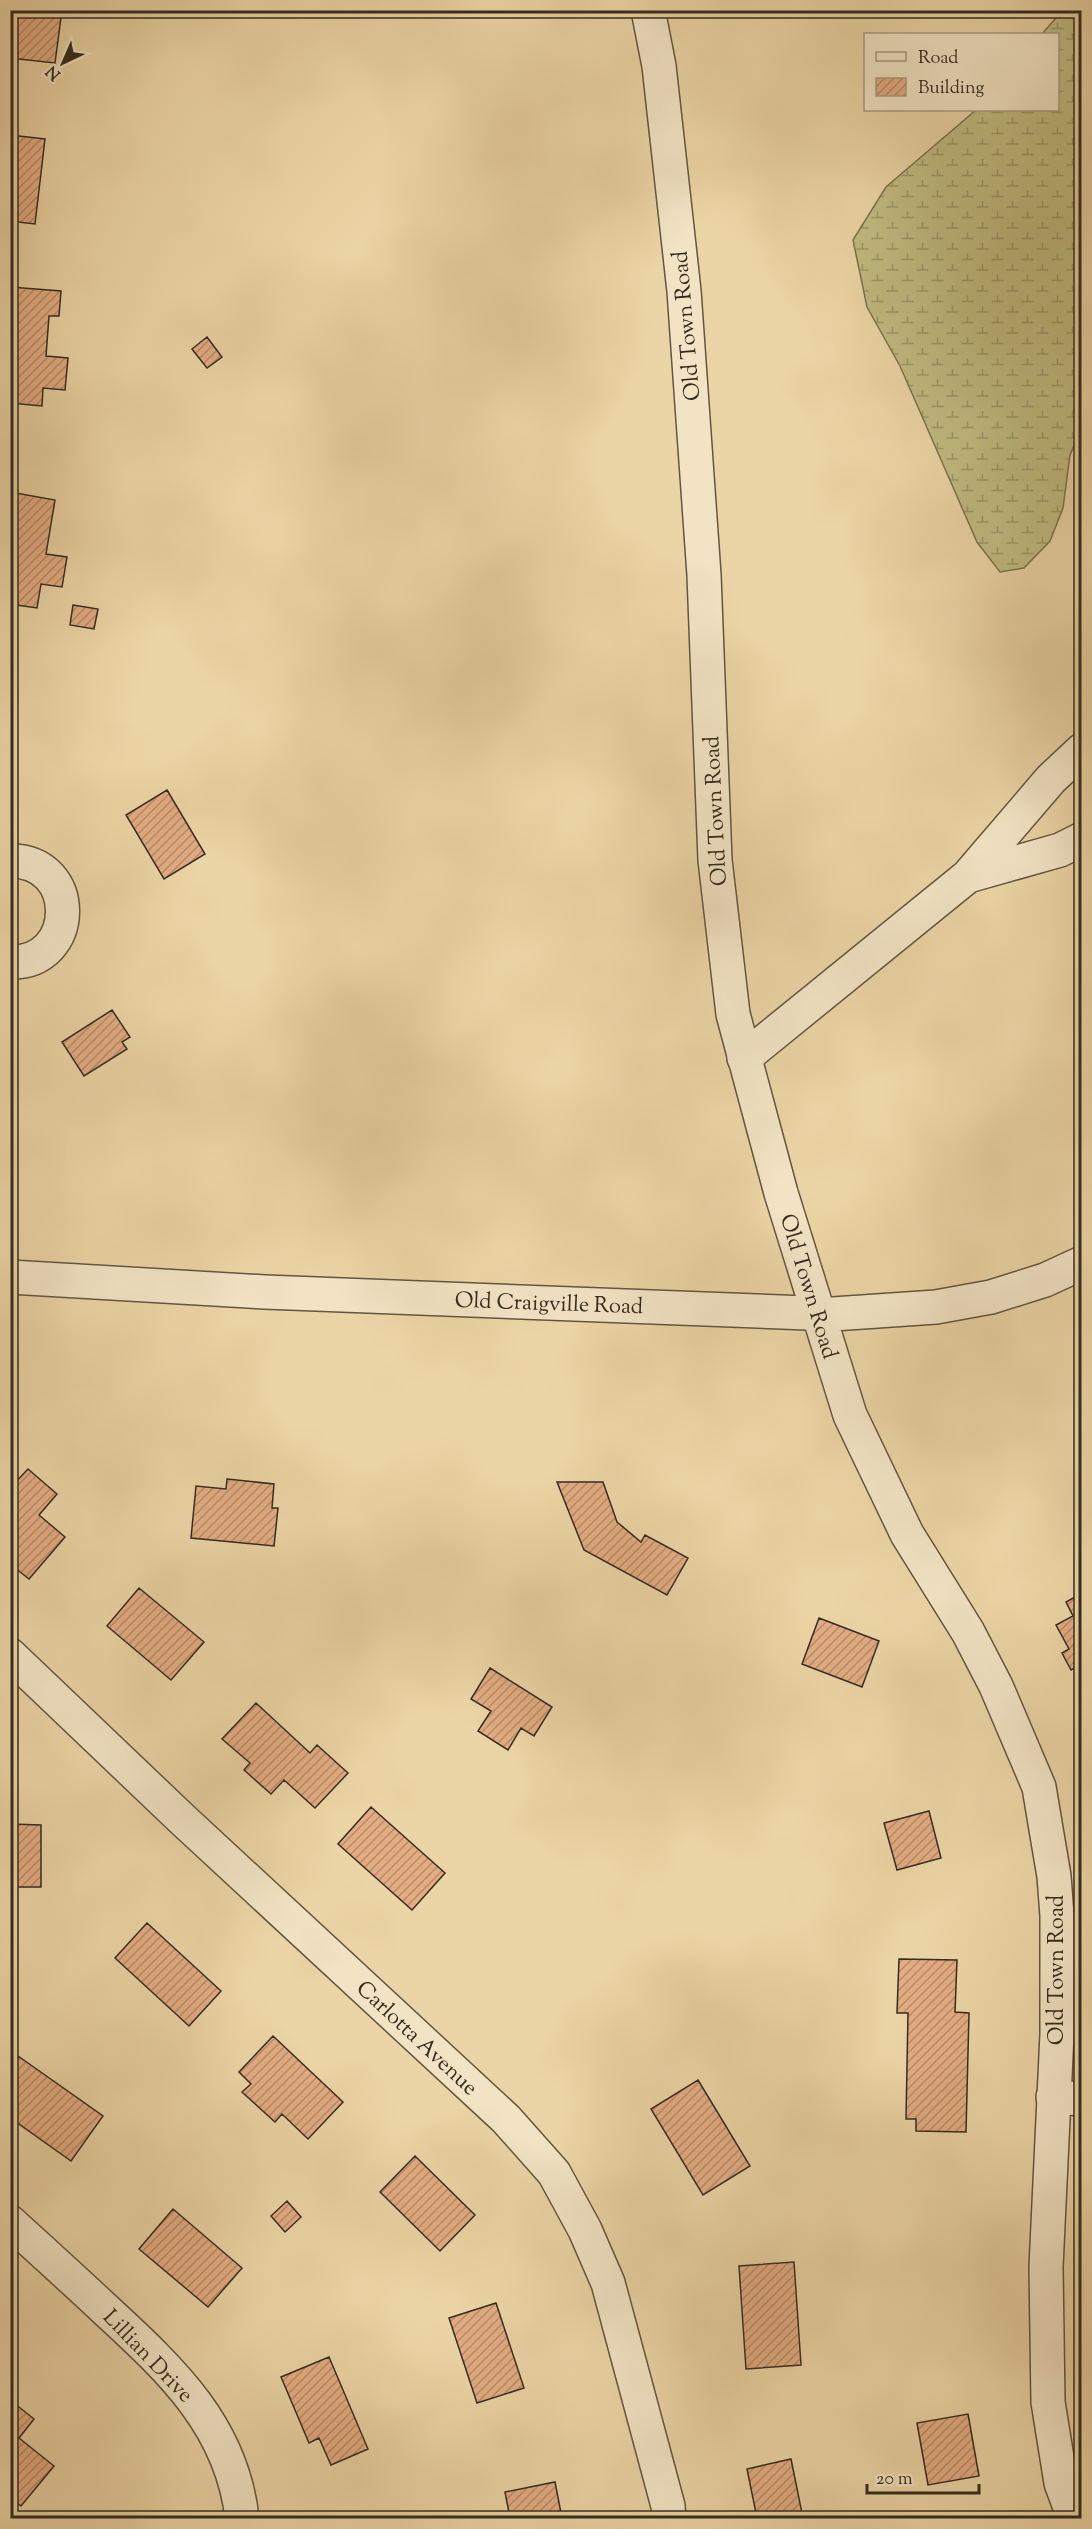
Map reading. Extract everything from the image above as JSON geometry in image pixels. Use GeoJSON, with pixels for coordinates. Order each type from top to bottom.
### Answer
{"type":"FeatureCollection","features":[{"type":"Feature","properties":{"kind":"street","name":"Old Town Road"},"geometry":{"type":"LineString","coordinates":[[648,10],[658,66],[684,291],[704,575],[715,860],[733,1014],[781,1193],[850,1415],[907,1534],[968,1632],[1018,1734],[1039,1787],[1054,1876],[1057,1916],[1057,2034],[1067,2098],[1046,2267],[1048,2402],[1061,2483],[1074,2518]]}},
{"type":"Feature","properties":{"kind":"street"},"geometry":{"type":"LineString","coordinates":[[744,1058],[968,876],[1051,779],[1082,750]]}},
{"type":"Feature","properties":{"kind":"street"},"geometry":{"type":"LineString","coordinates":[[968,876],[1060,850],[1082,838]]}},
{"type":"Feature","properties":{"kind":"street"},"geometry":{"type":"LineString","coordinates":[[10,861],[28,863],[47,874],[60,892],[64,914],[58,935],[44,951],[24,961],[10,962]]}},
{"type":"Feature","properties":{"kind":"street","name":"Old Craigville Road"},"geometry":{"type":"LineString","coordinates":[[10,1277],[265,1292],[819,1313],[936,1307],[991,1297],[1034,1283],[1082,1263]]}},
{"type":"Feature","properties":{"kind":"street","name":"Carlotta Avenue"},"geometry":{"type":"LineString","coordinates":[[13,1662],[506,2119],[554,2173],[585,2230],[608,2283],[668,2506],[669,2518]]}},
{"type":"Feature","properties":{"kind":"street","name":"Lillian Drive"},"geometry":{"type":"LineString","coordinates":[[10,2222],[156,2357],[189,2393],[203,2414],[226,2459],[242,2518]]}},
{"type":"Feature","properties":{"kind":"green space"},"geometry":{"type":"Polygon","coordinates":[[[1062,11],[1082,11],[1081,430],[1070,455],[1063,508],[1050,541],[1024,568],[1000,572],[977,542],[900,366],[867,307],[853,240],[886,187],[975,111],[1059,111],[1059,33],[1043,33],[1062,11]]]}},
{"type":"Feature","properties":{"kind":"building"},"geometry":{"type":"Polygon","coordinates":[[[14,10],[62,10],[55,63],[10,58],[14,10]]]}},
{"type":"Feature","properties":{"kind":"building"},"geometry":{"type":"Polygon","coordinates":[[[10,135],[45,139],[35,224],[10,221],[10,135]]]}},
{"type":"Feature","properties":{"kind":"building"},"geometry":{"type":"Polygon","coordinates":[[[10,287],[61,291],[59,316],[49,316],[46,356],[68,358],[65,390],[43,388],[42,406],[10,403],[10,287]]]}},
{"type":"Feature","properties":{"kind":"building"},"geometry":{"type":"Polygon","coordinates":[[[207,337],[222,357],[207,368],[192,349],[207,337]]]}},
{"type":"Feature","properties":{"kind":"building"},"geometry":{"type":"Polygon","coordinates":[[[10,492],[55,500],[46,554],[67,557],[62,587],[41,584],[37,608],[10,604],[10,492]]]}},
{"type":"Feature","properties":{"kind":"building"},"geometry":{"type":"Polygon","coordinates":[[[73,605],[98,609],[94,629],[70,625],[73,605]]]}},
{"type":"Feature","properties":{"kind":"building"},"geometry":{"type":"Polygon","coordinates":[[[10,721],[15,740],[10,741],[10,721]]]}},
{"type":"Feature","properties":{"kind":"building"},"geometry":{"type":"Polygon","coordinates":[[[167,790],[205,854],[164,879],[126,815],[167,790]]]}},
{"type":"Feature","properties":{"kind":"building"},"geometry":{"type":"Polygon","coordinates":[[[112,1010],[130,1037],[122,1042],[127,1049],[84,1076],[62,1042],[112,1010]]]}},
{"type":"Feature","properties":{"kind":"building"},"geometry":{"type":"Polygon","coordinates":[[[28,1469],[57,1494],[39,1515],[65,1537],[29,1579],[10,1564],[10,1488],[28,1469]]]}},
{"type":"Feature","properties":{"kind":"building"},"geometry":{"type":"Polygon","coordinates":[[[227,1479],[274,1484],[272,1508],[278,1508],[274,1546],[191,1538],[196,1486],[226,1489],[227,1479]]]}},
{"type":"Feature","properties":{"kind":"building"},"geometry":{"type":"Polygon","coordinates":[[[557,1482],[603,1482],[617,1522],[641,1542],[645,1535],[688,1558],[667,1595],[584,1550],[557,1482]]]}},
{"type":"Feature","properties":{"kind":"building"},"geometry":{"type":"Polygon","coordinates":[[[139,1588],[204,1642],[171,1680],[107,1626],[139,1588]]]}},
{"type":"Feature","properties":{"kind":"building"},"geometry":{"type":"Polygon","coordinates":[[[1082,1593],[1082,1672],[1078,1666],[1071,1670],[1062,1653],[1069,1649],[1056,1625],[1073,1616],[1066,1602],[1082,1593]]]}},
{"type":"Feature","properties":{"kind":"building"},"geometry":{"type":"Polygon","coordinates":[[[819,1618],[879,1641],[862,1687],[802,1664],[819,1618]]]}},
{"type":"Feature","properties":{"kind":"building"},"geometry":{"type":"Polygon","coordinates":[[[490,1668],[552,1707],[534,1736],[521,1728],[508,1750],[478,1731],[491,1711],[471,1699],[490,1668]]]}},
{"type":"Feature","properties":{"kind":"building"},"geometry":{"type":"Polygon","coordinates":[[[256,1703],[310,1753],[317,1745],[348,1773],[315,1808],[284,1780],[271,1794],[244,1770],[250,1763],[222,1739],[256,1703]]]}},
{"type":"Feature","properties":{"kind":"building"},"geometry":{"type":"Polygon","coordinates":[[[371,1807],[445,1873],[412,1910],[338,1844],[371,1807]]]}},
{"type":"Feature","properties":{"kind":"building"},"geometry":{"type":"Polygon","coordinates":[[[929,1811],[941,1858],[897,1870],[884,1823],[929,1811]]]}},
{"type":"Feature","properties":{"kind":"building"},"geometry":{"type":"Polygon","coordinates":[[[10,1824],[41,1825],[41,1887],[10,1887],[10,1824]]]}},
{"type":"Feature","properties":{"kind":"building"},"geometry":{"type":"Polygon","coordinates":[[[147,1923],[221,1991],[189,2026],[115,1958],[147,1923]]]}},
{"type":"Feature","properties":{"kind":"building"},"geometry":{"type":"Polygon","coordinates":[[[899,1959],[957,1960],[955,2012],[969,2013],[966,2132],[916,2131],[916,2119],[906,2119],[908,2013],[897,2013],[899,1959]]]}},
{"type":"Feature","properties":{"kind":"building"},"geometry":{"type":"Polygon","coordinates":[[[273,2036],[343,2102],[308,2139],[282,2114],[275,2122],[242,2092],[251,2084],[239,2072],[273,2036]]]}},
{"type":"Feature","properties":{"kind":"building"},"geometry":{"type":"Polygon","coordinates":[[[18,2056],[103,2116],[71,2161],[12,2119],[18,2111],[10,2106],[10,2068],[18,2056]]]}},
{"type":"Feature","properties":{"kind":"building"},"geometry":{"type":"Polygon","coordinates":[[[698,2080],[750,2166],[703,2195],[651,2109],[698,2080]]]}},
{"type":"Feature","properties":{"kind":"building"},"geometry":{"type":"Polygon","coordinates":[[[415,2156],[475,2215],[440,2251],[380,2192],[415,2156]]]}},
{"type":"Feature","properties":{"kind":"building"},"geometry":{"type":"Polygon","coordinates":[[[287,2201],[301,2217],[285,2232],[271,2216],[287,2201]]]}},
{"type":"Feature","properties":{"kind":"building"},"geometry":{"type":"Polygon","coordinates":[[[173,2209],[242,2268],[208,2307],[139,2249],[173,2209]]]}},
{"type":"Feature","properties":{"kind":"building"},"geometry":{"type":"Polygon","coordinates":[[[794,2262],[801,2365],[746,2369],[739,2266],[794,2262]]]}},
{"type":"Feature","properties":{"kind":"building"},"geometry":{"type":"Polygon","coordinates":[[[496,2303],[524,2388],[477,2403],[449,2318],[496,2303]]]}},
{"type":"Feature","properties":{"kind":"building"},"geometry":{"type":"Polygon","coordinates":[[[329,2357],[368,2449],[331,2465],[319,2438],[309,2443],[281,2377],[329,2357]]]}},
{"type":"Feature","properties":{"kind":"building"},"geometry":{"type":"Polygon","coordinates":[[[14,2403],[34,2419],[19,2438],[54,2466],[21,2506],[10,2497],[10,2407],[14,2403]]]}},
{"type":"Feature","properties":{"kind":"building"},"geometry":{"type":"Polygon","coordinates":[[[968,2414],[979,2476],[928,2485],[917,2423],[968,2414]]]}},
{"type":"Feature","properties":{"kind":"building"},"geometry":{"type":"Polygon","coordinates":[[[791,2459],[803,2518],[757,2518],[747,2469],[791,2459]]]}},
{"type":"Feature","properties":{"kind":"building"},"geometry":{"type":"Polygon","coordinates":[[[555,2482],[562,2518],[510,2518],[505,2492],[555,2482]]]}}]}
